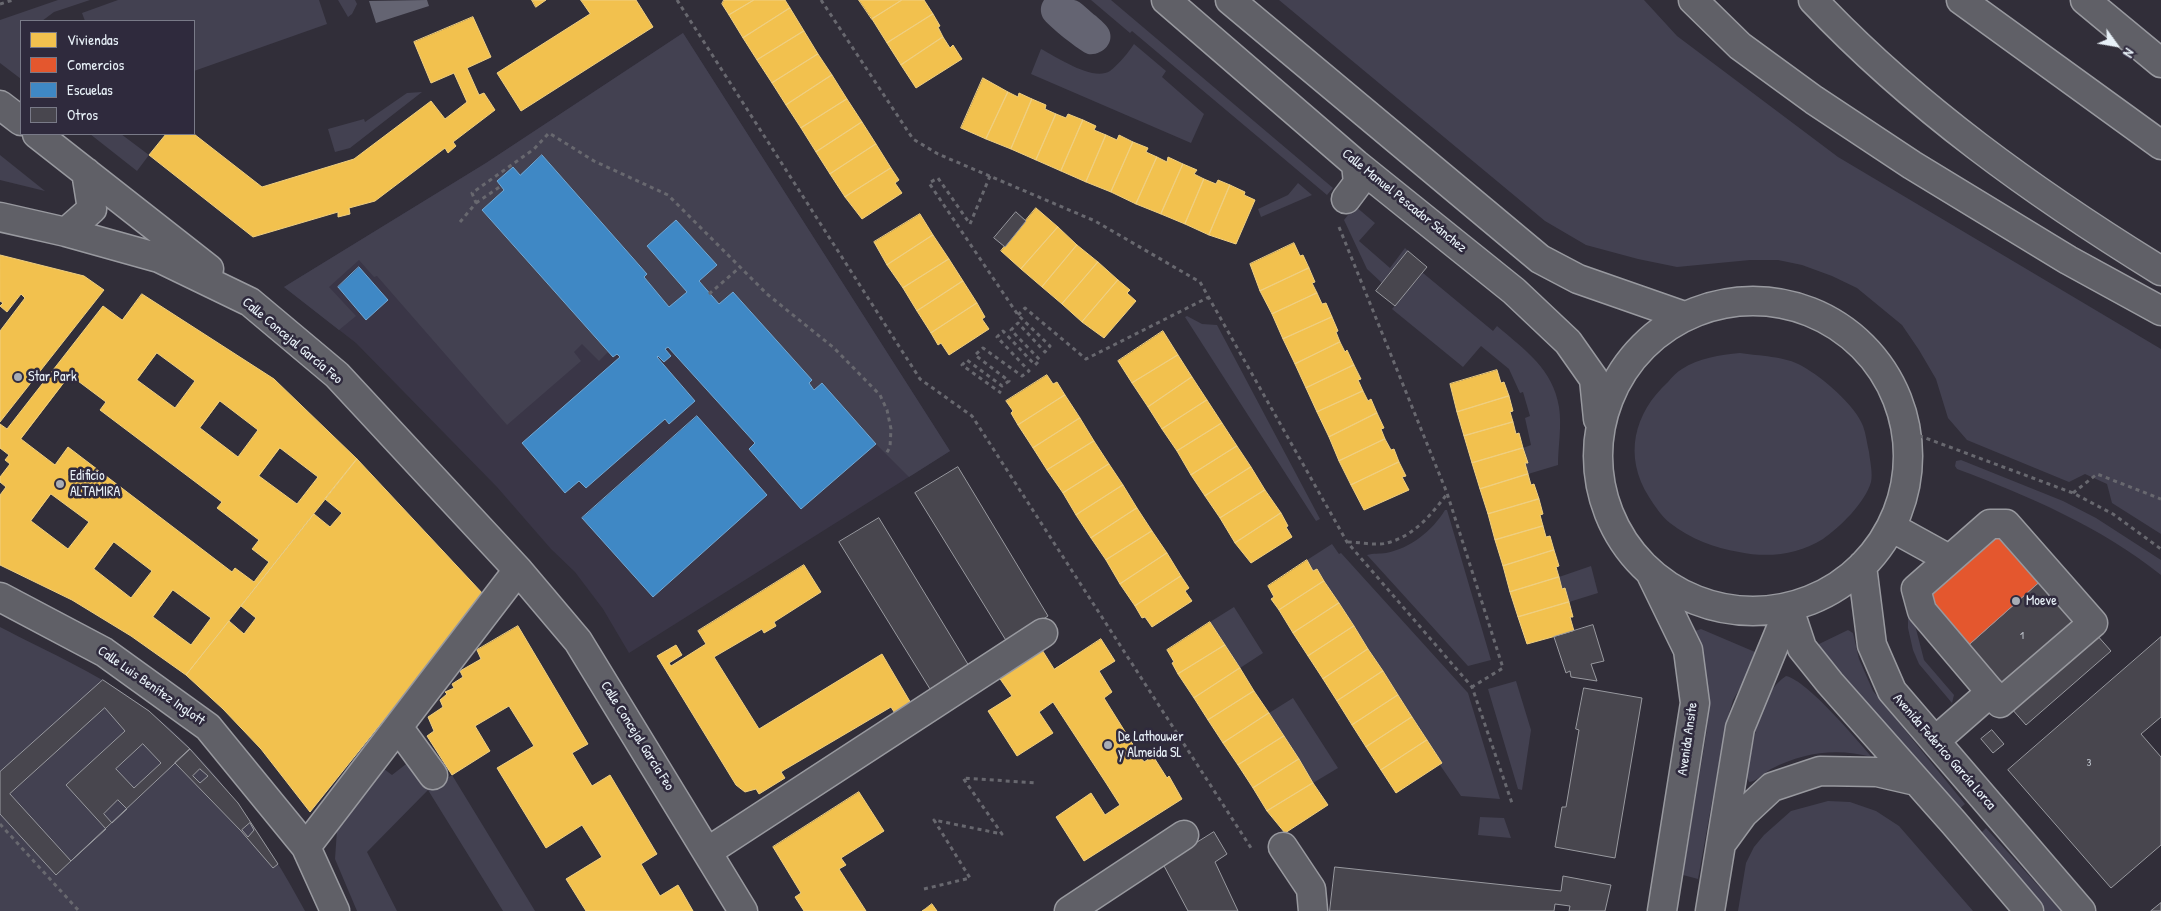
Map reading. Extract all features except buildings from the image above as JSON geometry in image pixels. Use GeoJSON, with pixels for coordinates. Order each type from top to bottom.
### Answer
{"type":"FeatureCollection","features":[{"type":"Feature","properties":{"kind":"main road","name":"Calle Manuel Pescador Sánchez"},"geometry":{"type":"LineString","coordinates":[[1166,0],[1356,164],[1427,219],[1514,291],[1568,342],[1594,379],[1599,428]]}},
{"type":"Feature","properties":{"kind":"main road"},"geometry":{"type":"LineString","coordinates":[[1230,0],[1540,258],[1578,279],[1684,316]]}},
{"type":"Feature","properties":{"kind":"main road"},"geometry":{"type":"LineString","coordinates":[[1693,0],[1740,46],[1814,100],[1896,154],[2068,260],[2161,311]]}},
{"type":"Feature","properties":{"kind":"main road"},"geometry":{"type":"LineString","coordinates":[[1813,0],[1840,29],[1947,124],[2087,225],[2161,271]]}},
{"type":"Feature","properties":{"kind":"main road"},"geometry":{"type":"LineString","coordinates":[[1961,0],[2161,145]]}},
{"type":"Feature","properties":{"kind":"main road"},"geometry":{"type":"LineString","coordinates":[[2085,0],[2161,63]]}},
{"type":"Feature","properties":{"kind":"main road"},"geometry":{"type":"LineString","coordinates":[[0,105],[20,120]]}},
{"type":"Feature","properties":{"kind":"main road"},"geometry":{"type":"LineString","coordinates":[[38,135],[250,302]]}},
{"type":"Feature","properties":{"kind":"main road"},"geometry":{"type":"LineString","coordinates":[[1346,199],[1358,183],[1356,164]]}},
{"type":"Feature","properties":{"kind":"main road"},"geometry":{"type":"LineString","coordinates":[[66,232],[92,209],[86,172]]}},
{"type":"Feature","properties":{"kind":"main road","name":"Calle Concejal García Feo"},"geometry":{"type":"LineString","coordinates":[[0,217],[66,232],[159,258],[250,302],[337,375],[518,570],[578,641],[744,911]]}},
{"type":"Feature","properties":{"kind":"main road"},"geometry":{"type":"LineString","coordinates":[[1765,300],[1805,308],[1842,327],[1872,355],[1894,390],[1904,430],[1908,462],[1903,495],[1891,527],[1862,566],[1836,587],[1789,609],[1729,610],[1687,598],[1651,574],[1624,544],[1605,508],[1597,468],[1599,428],[1615,382],[1644,343],[1684,316],[1723,302],[1765,300]]}},
{"type":"Feature","properties":{"kind":"main road"},"geometry":{"type":"LineString","coordinates":[[1990,524],[2006,524],[2092,623],[2000,703],[1922,611],[1916,588],[1950,559],[1990,524]]}},
{"type":"Feature","properties":{"kind":"main road"},"geometry":{"type":"LineString","coordinates":[[1891,527],[1950,559]]}},
{"type":"Feature","properties":{"kind":"main road","name":"Avenida Federico García Lorca"},"geometry":{"type":"LineString","coordinates":[[1862,566],[1872,646],[1892,691],[2081,911]]}},
{"type":"Feature","properties":{"kind":"main road"},"geometry":{"type":"LineString","coordinates":[[306,847],[518,570]]}},
{"type":"Feature","properties":{"kind":"main road","name":"Avenida Ansite"},"geometry":{"type":"LineString","coordinates":[[1651,574],[1688,650],[1695,703],[1662,911]]}},
{"type":"Feature","properties":{"kind":"main road","name":"Calle Luis Benítez Inglott"},"geometry":{"type":"LineString","coordinates":[[0,597],[104,652],[208,726],[306,847],[335,911]]}},
{"type":"Feature","properties":{"kind":"main road"},"geometry":{"type":"LineString","coordinates":[[1789,609],[1802,648],[1830,683],[2029,911]]}},
{"type":"Feature","properties":{"kind":"main road"},"geometry":{"type":"LineString","coordinates":[[1710,911],[1740,728],[1789,609]]}},
{"type":"Feature","properties":{"kind":"main road"},"geometry":{"type":"LineString","coordinates":[[707,852],[1043,633]]}},
{"type":"Feature","properties":{"kind":"main road"},"geometry":{"type":"LineString","coordinates":[[1935,742],[1991,692]]}},
{"type":"Feature","properties":{"kind":"main road"},"geometry":{"type":"LineString","coordinates":[[398,727],[433,774]]}},
{"type":"Feature","properties":{"kind":"main road"},"geometry":{"type":"LineString","coordinates":[[1722,843],[1743,814],[1772,787],[1820,771],[1877,772],[1916,782]]}},
{"type":"Feature","properties":{"kind":"main road"},"geometry":{"type":"LineString","coordinates":[[1069,911],[1184,835]]}},
{"type":"Feature","properties":{"kind":"main road"},"geometry":{"type":"LineString","coordinates":[[1283,847],[1311,889],[1313,911]]}},
{"type":"Feature","properties":{"kind":"path"},"geometry":{"type":"LineString","coordinates":[[0,4],[13,0]]}},
{"type":"Feature","properties":{"kind":"path"},"geometry":{"type":"LineString","coordinates":[[677,0],[920,379],[972,416],[1256,856]]}},
{"type":"Feature","properties":{"kind":"path"},"geometry":{"type":"LineString","coordinates":[[821,0],[913,139],[938,154],[1095,221],[1200,282],[1347,542],[1472,687],[1514,806]]}},
{"type":"Feature","properties":{"kind":"path"},"geometry":{"type":"LineString","coordinates":[[476,203],[472,193],[534,149],[549,133],[594,161],[668,194],[738,268],[766,294],[834,348],[880,395],[887,410],[891,429],[890,447],[886,454]]}},
{"type":"Feature","properties":{"kind":"path"},"geometry":{"type":"LineString","coordinates":[[990,176],[970,224],[938,178],[929,183],[1018,315],[1050,346],[1045,352],[1018,323],[1011,330],[1040,360],[1034,365],[1003,331],[997,337],[1029,371],[1022,376],[983,348],[975,355],[1009,381],[1002,386],[967,360],[962,365],[1001,393]]}},
{"type":"Feature","properties":{"kind":"path"},"geometry":{"type":"LineString","coordinates":[[460,222],[476,203],[501,186]]}},
{"type":"Feature","properties":{"kind":"path"},"geometry":{"type":"LineString","coordinates":[[1346,199],[1335,216],[1447,493],[1503,668],[1472,687]]}},
{"type":"Feature","properties":{"kind":"path"},"geometry":{"type":"LineString","coordinates":[[709,294],[738,268]]}},
{"type":"Feature","properties":{"kind":"path"},"geometry":{"type":"LineString","coordinates":[[1018,315],[1025,308],[1086,360],[1209,297]]}},
{"type":"Feature","properties":{"kind":"path"},"geometry":{"type":"LineString","coordinates":[[1904,430],[2073,493],[2113,514],[2161,549]]}},
{"type":"Feature","properties":{"kind":"path"},"geometry":{"type":"LineString","coordinates":[[2073,493],[2097,474],[2161,499]]}},
{"type":"Feature","properties":{"kind":"path"},"geometry":{"type":"LineString","coordinates":[[1347,542],[1386,544],[1410,533],[1429,518],[1447,493]]}},
{"type":"Feature","properties":{"kind":"path"},"geometry":{"type":"LineString","coordinates":[[924,889],[970,878],[934,820],[1002,834],[964,778],[1037,783]]}},
{"type":"Feature","properties":{"kind":"path"},"geometry":{"type":"LineString","coordinates":[[0,824],[79,911]]}},
{"type":"Feature","properties":{"kind":"shaded area"},"geometry":{"type":"Polygon","coordinates":[[[58,0],[90,0],[54,12],[43,20],[20,20],[20,78],[0,63],[0,20],[58,0]]]}},
{"type":"Feature","properties":{"kind":"shaded area"},"geometry":{"type":"Polygon","coordinates":[[[118,0],[319,0],[327,24],[195,71],[195,20],[85,20],[82,13],[118,0]]]}},
{"type":"Feature","properties":{"kind":"shaded area"},"geometry":{"type":"Polygon","coordinates":[[[338,0],[355,0],[357,4],[352,14],[348,17],[338,0]]]}},
{"type":"Feature","properties":{"kind":"shaded area"},"geometry":{"type":"Polygon","coordinates":[[[1091,0],[1111,0],[1333,188],[1327,195],[1132,31],[1130,33],[1091,0]]]}},
{"type":"Feature","properties":{"kind":"shaded area"},"geometry":{"type":"Polygon","coordinates":[[[1279,0],[1644,0],[1677,36],[1838,157],[2161,349],[2161,534],[2112,503],[2107,484],[2085,474],[2069,482],[1967,440],[1948,418],[1936,379],[1902,325],[1857,288],[1802,265],[1778,260],[1750,260],[1677,267],[1586,245],[1545,221],[1279,0]]]}},
{"type":"Feature","properties":{"kind":"shaded area"},"geometry":{"type":"Polygon","coordinates":[[[683,33],[950,451],[629,653],[603,609],[575,572],[551,549],[497,487],[356,343],[284,287],[486,163],[683,33]]]}},
{"type":"Feature","properties":{"kind":"shaded area"},"geometry":{"type":"Polygon","coordinates":[[[683,33],[950,451],[909,477],[876,444],[823,383],[814,390],[809,383],[811,380],[734,292],[719,304],[699,281],[716,265],[676,220],[647,246],[687,292],[669,307],[644,277],[647,273],[542,155],[520,175],[513,167],[497,181],[504,190],[482,210],[608,352],[599,361],[582,344],[574,352],[581,361],[507,425],[377,276],[374,277],[359,260],[329,287],[356,316],[339,330],[284,287],[486,163],[683,33]]]}},
{"type":"Feature","properties":{"kind":"shaded area"},"geometry":{"type":"Polygon","coordinates":[[[1134,44],[1166,71],[1162,77],[1204,114],[1191,143],[1031,74],[1041,49],[1075,67],[1103,74],[1117,65],[1134,44]]]}},
{"type":"Feature","properties":{"kind":"shaded area"},"geometry":{"type":"Polygon","coordinates":[[[422,92],[350,148],[335,152],[328,129],[364,119],[365,122],[407,93],[422,92]]]}},
{"type":"Feature","properties":{"kind":"shaded area"},"geometry":{"type":"Polygon","coordinates":[[[91,135],[122,135],[149,155],[137,171],[91,135]]]}},
{"type":"Feature","properties":{"kind":"shaded area"},"geometry":{"type":"Polygon","coordinates":[[[0,155],[45,191],[0,180],[0,155]]]}},
{"type":"Feature","properties":{"kind":"shaded area"},"geometry":{"type":"Polygon","coordinates":[[[1298,183],[1312,195],[1261,217],[1258,209],[1288,195],[1298,183]]]}},
{"type":"Feature","properties":{"kind":"shaded area"},"geometry":{"type":"Polygon","coordinates":[[[1355,206],[1375,223],[1359,241],[1390,268],[1405,248],[1408,251],[1382,283],[1367,269],[1344,220],[1355,206]]]}},
{"type":"Feature","properties":{"kind":"shaded area"},"geometry":{"type":"Polygon","coordinates":[[[1423,273],[1493,331],[1497,326],[1527,352],[1544,371],[1556,394],[1559,407],[1558,465],[1528,474],[1523,448],[1531,445],[1525,418],[1530,416],[1523,392],[1520,393],[1509,369],[1481,346],[1463,367],[1392,309],[1423,273]]]}},
{"type":"Feature","properties":{"kind":"shaded area"},"geometry":{"type":"Polygon","coordinates":[[[1187,316],[1202,324],[1217,325],[1320,519],[1316,521],[1185,317],[1187,316]]]}},
{"type":"Feature","properties":{"kind":"shaded area"},"geometry":{"type":"Polygon","coordinates":[[[1740,353],[1788,360],[1810,371],[1828,384],[1853,409],[1865,432],[1872,475],[1868,490],[1858,506],[1830,534],[1803,549],[1793,552],[1771,555],[1750,554],[1712,545],[1686,534],[1670,523],[1658,511],[1641,482],[1636,466],[1636,436],[1640,421],[1656,394],[1676,373],[1688,365],[1710,358],[1740,353]]]}},
{"type":"Feature","properties":{"kind":"shaded area"},"geometry":{"type":"Polygon","coordinates":[[[1961,460],[2063,501],[2096,518],[2161,560],[2161,575],[2114,542],[2064,514],[2011,490],[1957,469],[1955,466],[1956,461],[1961,460]]]}},
{"type":"Feature","properties":{"kind":"shaded area"},"geometry":{"type":"Polygon","coordinates":[[[1445,510],[1447,510],[1491,660],[1468,666],[1367,555],[1395,551],[1412,543],[1434,525],[1445,510]]]}},
{"type":"Feature","properties":{"kind":"shaded area"},"geometry":{"type":"Polygon","coordinates":[[[1332,544],[1339,554],[1341,553],[1468,693],[1500,799],[1461,796],[1440,765],[1442,763],[1317,569],[1313,571],[1307,560],[1332,544]]]}},
{"type":"Feature","properties":{"kind":"shaded area"},"geometry":{"type":"Polygon","coordinates":[[[1591,566],[1598,593],[1569,602],[1565,588],[1562,589],[1559,577],[1591,566]]]}},
{"type":"Feature","properties":{"kind":"shaded area"},"geometry":{"type":"Polygon","coordinates":[[[1917,598],[1915,625],[1924,660],[1954,695],[1952,703],[1919,664],[1913,650],[1908,628],[1908,610],[1917,598]]]}},
{"type":"Feature","properties":{"kind":"shaded area"},"geometry":{"type":"Polygon","coordinates":[[[1234,607],[1263,653],[1240,668],[1210,622],[1234,607]]]}},
{"type":"Feature","properties":{"kind":"shaded area"},"geometry":{"type":"Polygon","coordinates":[[[0,627],[114,687],[132,698],[173,732],[196,754],[237,803],[290,883],[305,911],[0,911],[0,627]]]}},
{"type":"Feature","properties":{"kind":"shaded area"},"geometry":{"type":"Polygon","coordinates":[[[1701,629],[1755,652],[1757,659],[1733,700],[1726,724],[1698,879],[1683,875],[1707,729],[1708,708],[1704,663],[1695,635],[1695,631],[1701,629]]]}},
{"type":"Feature","properties":{"kind":"shaded area"},"geometry":{"type":"Polygon","coordinates":[[[1848,630],[1853,633],[1859,659],[1873,691],[1965,804],[1958,810],[1817,648],[1819,644],[1848,630]]]}},
{"type":"Feature","properties":{"kind":"shaded area"},"geometry":{"type":"Polygon","coordinates":[[[1786,676],[1795,680],[1819,699],[1872,757],[1833,752],[1808,755],[1783,763],[1754,781],[1749,782],[1747,776],[1758,722],[1769,695],[1786,676]]]}},
{"type":"Feature","properties":{"kind":"shaded area"},"geometry":{"type":"Polygon","coordinates":[[[1516,681],[1531,730],[1522,790],[1518,789],[1488,689],[1516,681]]]}},
{"type":"Feature","properties":{"kind":"shaded area"},"geometry":{"type":"Polygon","coordinates":[[[1293,698],[1338,768],[1313,783],[1269,713],[1293,698]]]}},
{"type":"Feature","properties":{"kind":"shaded area"},"geometry":{"type":"Polygon","coordinates":[[[410,761],[428,790],[367,852],[397,911],[357,911],[335,859],[337,830],[384,769],[392,775],[410,761]]]}},
{"type":"Feature","properties":{"kind":"shaded area"},"geometry":{"type":"Polygon","coordinates":[[[452,775],[535,911],[503,911],[428,790],[452,775]]]}},
{"type":"Feature","properties":{"kind":"shaded area"},"geometry":{"type":"Polygon","coordinates":[[[1828,801],[1850,802],[1876,811],[1899,826],[1973,911],[1738,911],[1746,863],[1754,847],[1764,835],[1791,811],[1828,801]]]}},
{"type":"Feature","properties":{"kind":"shaded area"},"geometry":{"type":"Polygon","coordinates":[[[1480,817],[1504,818],[1511,838],[1478,835],[1480,817]]]}},
{"type":"Feature","properties":{"kind":"shaded area"},"geometry":{"type":"Polygon","coordinates":[[[1986,828],[2061,911],[2044,911],[1979,835],[1986,828]]]}},
{"type":"Feature","properties":{"kind":"water"},"geometry":{"type":"Polygon","coordinates":[[[427,0],[429,6],[376,23],[369,1],[427,0]]]}},
{"type":"Feature","properties":{"kind":"water"},"geometry":{"type":"Polygon","coordinates":[[[1044,0],[1074,0],[1082,4],[1103,22],[1109,30],[1109,44],[1098,53],[1088,54],[1072,44],[1043,18],[1041,9],[1044,0]]]}},
{"type":"Feature","properties":{"kind":"place","name":"Star Park"},"geometry":{"type":"Point","coordinates":[18,377]}},
{"type":"Feature","properties":{"kind":"place","name":"Edificio ALTAMIRA"},"geometry":{"type":"Point","coordinates":[60,484]}},
{"type":"Feature","properties":{"kind":"place","name":"Moeve"},"geometry":{"type":"Point","coordinates":[2016,601]}},
{"type":"Feature","properties":{"kind":"place","name":"De Lathouwer y Almeida SL"},"geometry":{"type":"Point","coordinates":[1108,745]}}]}
